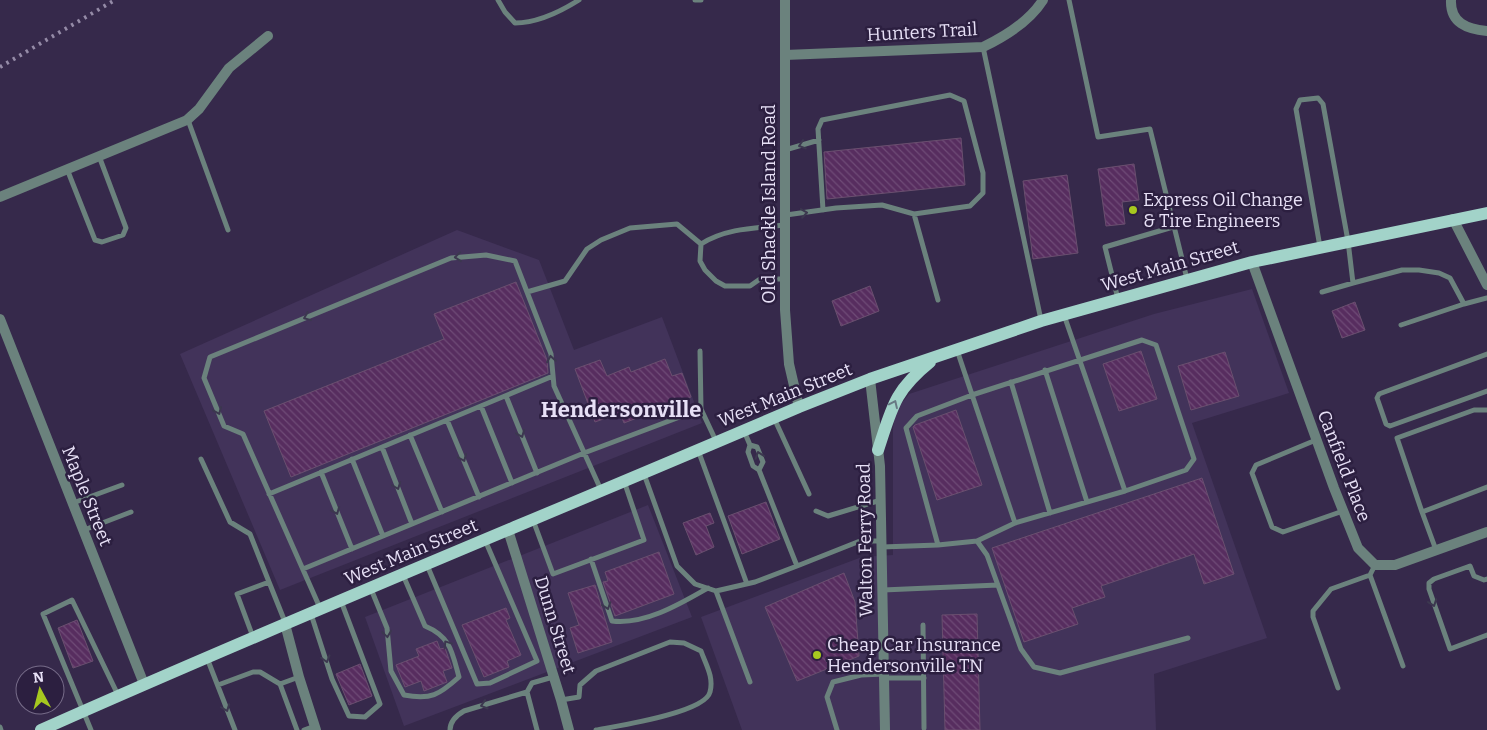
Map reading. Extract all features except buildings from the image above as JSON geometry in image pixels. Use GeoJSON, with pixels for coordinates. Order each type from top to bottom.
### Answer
{"type":"FeatureCollection","features":[{"type":"Feature","properties":{"kind":"main road","name":"West Main Street"},"geometry":{"type":"LineString","coordinates":[[41,730],[341,600],[799,407],[870,379],[1041,321],[1252,262],[1487,213]]}},
{"type":"Feature","properties":{"kind":"main road"},"geometry":{"type":"LineString","coordinates":[[878,450],[891,411],[901,390],[914,375],[938,356]]}},
{"type":"Feature","properties":{"kind":"street","name":"Old Shackle Island Road"},"geometry":{"type":"LineString","coordinates":[[785,0],[786,310],[789,364],[799,407]]}},
{"type":"Feature","properties":{"kind":"street","name":"Hunters Trail"},"geometry":{"type":"LineString","coordinates":[[785,55],[983,47],[1007,35],[1022,24],[1043,0]]}},
{"type":"Feature","properties":{"kind":"street"},"geometry":{"type":"LineString","coordinates":[[1451,0],[1451,10],[1458,22],[1472,29],[1487,31]]}},
{"type":"Feature","properties":{"kind":"street"},"geometry":{"type":"LineString","coordinates":[[0,197],[187,120],[199,109],[229,68],[268,36]]}},
{"type":"Feature","properties":{"kind":"street"},"geometry":{"type":"LineString","coordinates":[[1453,219],[1487,285]]}},
{"type":"Feature","properties":{"kind":"street","name":"Canfield Place"},"geometry":{"type":"LineString","coordinates":[[1252,262],[1358,548],[1375,565]]}},
{"type":"Feature","properties":{"kind":"street","name":"Maple Street"},"geometry":{"type":"LineString","coordinates":[[0,319],[144,684]]}},
{"type":"Feature","properties":{"kind":"street","name":"Walton Ferry Road"},"geometry":{"type":"LineString","coordinates":[[870,379],[878,450],[881,500],[885,730]]}},
{"type":"Feature","properties":{"kind":"street","name":"Dunn Street"},"geometry":{"type":"LineString","coordinates":[[508,530],[569,730]]}},
{"type":"Feature","properties":{"kind":"street"},"geometry":{"type":"LineString","coordinates":[[1375,565],[1395,565],[1487,532]]}},
{"type":"Feature","properties":{"kind":"street"},"geometry":{"type":"LineString","coordinates":[[285,624],[315,728]]}},
{"type":"Feature","properties":{"kind":"lane"},"geometry":{"type":"LineString","coordinates":[[498,0],[505,12],[515,23],[529,23],[562,10],[579,0]]}},
{"type":"Feature","properties":{"kind":"lane"},"geometry":{"type":"LineString","coordinates":[[694,0],[701,0]]}},
{"type":"Feature","properties":{"kind":"lane"},"geometry":{"type":"LineString","coordinates":[[1069,0],[1098,137],[1150,129],[1173,227],[1188,280]]}},
{"type":"Feature","properties":{"kind":"lane"},"geometry":{"type":"LineString","coordinates":[[983,47],[1041,321]]}},
{"type":"Feature","properties":{"kind":"lane"},"geometry":{"type":"LineString","coordinates":[[701,244],[708,239],[733,230],[786,220],[823,210],[882,205],[914,214],[970,206],[983,193],[983,173],[964,102],[950,95],[822,120],[818,129],[823,210]]}},
{"type":"Feature","properties":{"kind":"lane"},"geometry":{"type":"LineString","coordinates":[[1320,247],[1296,109],[1300,100],[1318,98],[1323,104],[1348,241],[1353,283]]}},
{"type":"Feature","properties":{"kind":"lane"},"geometry":{"type":"LineString","coordinates":[[187,120],[228,230]]}},
{"type":"Feature","properties":{"kind":"lane"},"geometry":{"type":"LineString","coordinates":[[785,150],[819,140]]}},
{"type":"Feature","properties":{"kind":"lane"},"geometry":{"type":"LineString","coordinates":[[67,169],[95,240],[102,242],[123,235],[126,228],[99,156]]}},
{"type":"Feature","properties":{"kind":"lane"},"geometry":{"type":"LineString","coordinates":[[914,214],[938,300]]}},
{"type":"Feature","properties":{"kind":"lane"},"geometry":{"type":"LineString","coordinates":[[527,292],[565,281],[587,249],[601,240],[630,228],[677,224],[701,244]]}},
{"type":"Feature","properties":{"kind":"lane"},"geometry":{"type":"LineString","coordinates":[[1118,299],[1105,247],[1173,227]]}},
{"type":"Feature","properties":{"kind":"lane"},"geometry":{"type":"LineString","coordinates":[[701,244],[700,261],[705,270],[716,281],[725,286],[750,286],[760,279],[786,279]]}},
{"type":"Feature","properties":{"kind":"lane"},"geometry":{"type":"LineString","coordinates":[[341,600],[380,704],[366,718],[348,716],[332,679],[316,611],[303,569],[242,434],[224,426],[204,378],[210,357],[451,258],[486,255],[515,261],[551,354],[554,386],[601,491]]}},
{"type":"Feature","properties":{"kind":"lane"},"geometry":{"type":"LineString","coordinates":[[1322,292],[1402,270],[1419,270],[1439,273],[1450,278],[1464,304]]}},
{"type":"Feature","properties":{"kind":"lane"},"geometry":{"type":"LineString","coordinates":[[1401,325],[1487,298]]}},
{"type":"Feature","properties":{"kind":"lane"},"geometry":{"type":"LineString","coordinates":[[1064,314],[1125,491]]}},
{"type":"Feature","properties":{"kind":"lane"},"geometry":{"type":"LineString","coordinates":[[644,473],[677,566],[695,584],[716,591],[746,584],[860,542],[938,544],[977,541],[1015,524],[1125,491],[1186,470],[1194,459],[1156,345],[1142,340],[1046,370],[917,416],[906,428],[938,544]]}},
{"type":"Feature","properties":{"kind":"lane"},"geometry":{"type":"LineString","coordinates":[[957,349],[1015,524]]}},
{"type":"Feature","properties":{"kind":"lane"},"geometry":{"type":"LineString","coordinates":[[700,351],[701,409],[716,442]]}},
{"type":"Feature","properties":{"kind":"lane"},"geometry":{"type":"LineString","coordinates":[[1487,355],[1379,394],[1377,398],[1386,424],[1390,426],[1487,390]]}},
{"type":"Feature","properties":{"kind":"lane"},"geometry":{"type":"LineString","coordinates":[[1046,370],[1087,502]]}},
{"type":"Feature","properties":{"kind":"lane"},"geometry":{"type":"LineString","coordinates":[[269,494],[553,376]]}},
{"type":"Feature","properties":{"kind":"lane"},"geometry":{"type":"LineString","coordinates":[[1011,382],[1050,513]]}},
{"type":"Feature","properties":{"kind":"lane"},"geometry":{"type":"LineString","coordinates":[[506,396],[537,473]]}},
{"type":"Feature","properties":{"kind":"lane"},"geometry":{"type":"LineString","coordinates":[[481,406],[512,483]]}},
{"type":"Feature","properties":{"kind":"lane"},"geometry":{"type":"LineString","coordinates":[[303,569],[584,453],[701,409]]}},
{"type":"Feature","properties":{"kind":"lane"},"geometry":{"type":"LineString","coordinates":[[1436,550],[1397,438],[1474,410],[1487,410]]}},
{"type":"Feature","properties":{"kind":"lane"},"geometry":{"type":"LineString","coordinates":[[774,418],[809,494]]}},
{"type":"Feature","properties":{"kind":"lane"},"geometry":{"type":"LineString","coordinates":[[447,420],[479,497]]}},
{"type":"Feature","properties":{"kind":"lane"},"geometry":{"type":"LineString","coordinates":[[744,430],[750,444],[748,452],[753,466],[759,470],[797,566]]}},
{"type":"Feature","properties":{"kind":"lane"},"geometry":{"type":"LineString","coordinates":[[410,435],[442,512]]}},
{"type":"Feature","properties":{"kind":"lane"},"geometry":{"type":"LineString","coordinates":[[1317,440],[1256,465],[1252,473],[1272,527],[1283,532],[1343,511]]}},
{"type":"Feature","properties":{"kind":"lane"},"geometry":{"type":"LineString","coordinates":[[750,444],[757,447],[763,462],[759,470]]}},
{"type":"Feature","properties":{"kind":"lane"},"geometry":{"type":"LineString","coordinates":[[382,447],[412,524]]}},
{"type":"Feature","properties":{"kind":"lane"},"geometry":{"type":"LineString","coordinates":[[698,450],[746,584]]}},
{"type":"Feature","properties":{"kind":"lane"},"geometry":{"type":"LineString","coordinates":[[201,459],[230,522],[250,534],[285,624]]}},
{"type":"Feature","properties":{"kind":"lane"},"geometry":{"type":"LineString","coordinates":[[352,459],[383,536]]}},
{"type":"Feature","properties":{"kind":"lane"},"geometry":{"type":"LineString","coordinates":[[321,472],[352,549]]}},
{"type":"Feature","properties":{"kind":"lane"},"geometry":{"type":"LineString","coordinates":[[533,520],[553,574],[644,540],[624,481]]}},
{"type":"Feature","properties":{"kind":"lane"},"geometry":{"type":"LineString","coordinates":[[73,504],[122,485]]}},
{"type":"Feature","properties":{"kind":"lane"},"geometry":{"type":"LineString","coordinates":[[1422,512],[1487,487]]}},
{"type":"Feature","properties":{"kind":"lane"},"geometry":{"type":"LineString","coordinates":[[816,511],[828,516],[881,500]]}},
{"type":"Feature","properties":{"kind":"lane"},"geometry":{"type":"LineString","coordinates":[[83,530],[131,512]]}},
{"type":"Feature","properties":{"kind":"lane"},"geometry":{"type":"LineString","coordinates":[[427,564],[477,684],[490,682],[537,661],[485,540]]}},
{"type":"Feature","properties":{"kind":"lane"},"geometry":{"type":"LineString","coordinates":[[977,541],[987,555],[1021,649],[1034,668],[1060,673],[1188,638]]}},
{"type":"Feature","properties":{"kind":"lane"},"geometry":{"type":"LineString","coordinates":[[591,560],[612,621],[624,622],[644,618],[679,604],[708,588]]}},
{"type":"Feature","properties":{"kind":"lane"},"geometry":{"type":"LineString","coordinates":[[1338,688],[1313,617],[1313,611],[1331,589],[1370,575],[1375,565]]}},
{"type":"Feature","properties":{"kind":"lane"},"geometry":{"type":"LineString","coordinates":[[1487,579],[1484,580],[1474,576],[1470,566],[1434,578],[1429,583],[1428,590],[1450,649],[1487,635]]}},
{"type":"Feature","properties":{"kind":"lane"},"geometry":{"type":"LineString","coordinates":[[370,588],[387,628],[391,671],[404,695],[421,698],[444,691],[459,677],[452,649],[439,632],[425,626],[403,575]]}},
{"type":"Feature","properties":{"kind":"lane"},"geometry":{"type":"LineString","coordinates":[[1370,575],[1403,666]]}},
{"type":"Feature","properties":{"kind":"lane"},"geometry":{"type":"LineString","coordinates":[[254,637],[236,594],[270,582]]}},
{"type":"Feature","properties":{"kind":"lane"},"geometry":{"type":"LineString","coordinates":[[882,590],[998,585]]}},
{"type":"Feature","properties":{"kind":"lane"},"geometry":{"type":"LineString","coordinates":[[716,591],[750,682]]}},
{"type":"Feature","properties":{"kind":"lane"},"geometry":{"type":"LineString","coordinates":[[91,730],[43,614],[72,600],[119,695]]}},
{"type":"Feature","properties":{"kind":"lane"},"geometry":{"type":"LineString","coordinates":[[923,625],[924,728]]}},
{"type":"Feature","properties":{"kind":"lane"},"geometry":{"type":"LineString","coordinates":[[561,700],[579,697],[580,685],[596,671],[670,642],[684,643],[701,651],[712,678],[710,694],[703,702],[675,713],[596,730]]}},
{"type":"Feature","properties":{"kind":"lane"},"geometry":{"type":"LineString","coordinates":[[206,658],[235,730]]}},
{"type":"Feature","properties":{"kind":"lane"},"geometry":{"type":"LineString","coordinates":[[218,685],[253,672],[260,672],[280,684],[297,730]]}},
{"type":"Feature","properties":{"kind":"lane"},"geometry":{"type":"LineString","coordinates":[[837,730],[827,697],[833,682],[861,675],[924,678]]}},
{"type":"Feature","properties":{"kind":"lane"},"geometry":{"type":"LineString","coordinates":[[537,730],[527,692],[532,683],[554,676]]}},
{"type":"Feature","properties":{"kind":"lane"},"geometry":{"type":"LineString","coordinates":[[280,684],[299,677]]}},
{"type":"Feature","properties":{"kind":"lane"},"geometry":{"type":"LineString","coordinates":[[450,730],[450,726],[456,716],[464,711],[527,692]]}},
{"type":"Feature","properties":{"kind":"lane"},"geometry":{"type":"LineString","coordinates":[[304,730],[315,728]]}},
{"type":"Feature","properties":{"kind":"shaded area"},"geometry":{"type":"Polygon","coordinates":[[[457,230],[539,260],[574,350],[662,317],[702,423],[280,590],[180,354],[457,230]]]}},
{"type":"Feature","properties":{"kind":"shaded area"},"geometry":{"type":"Polygon","coordinates":[[[1252,289],[1289,393],[1192,423],[1267,638],[1154,674],[1156,730],[742,730],[701,617],[862,557],[893,555],[893,428],[896,410],[909,394],[1154,314],[1252,289]]]}},
{"type":"Feature","properties":{"kind":"shaded area"},"geometry":{"type":"Polygon","coordinates":[[[648,505],[692,617],[404,726],[365,617],[648,505]]]}},
{"type":"Feature","properties":{"kind":"railway"},"geometry":{"type":"LineString","coordinates":[[0,67],[115,0]]}},
{"type":"Feature","properties":{"kind":"place","name":"Express Oil Change & Tire Engineers"},"geometry":{"type":"Point","coordinates":[1133,210]}},
{"type":"Feature","properties":{"kind":"place","name":"Cheap Car Insurance Hendersonville TN"},"geometry":{"type":"Point","coordinates":[817,655]}},
{"type":"Feature","properties":{"kind":"district","name":"Hendersonville"},"geometry":{"type":"Point","coordinates":[621,409]}}]}
